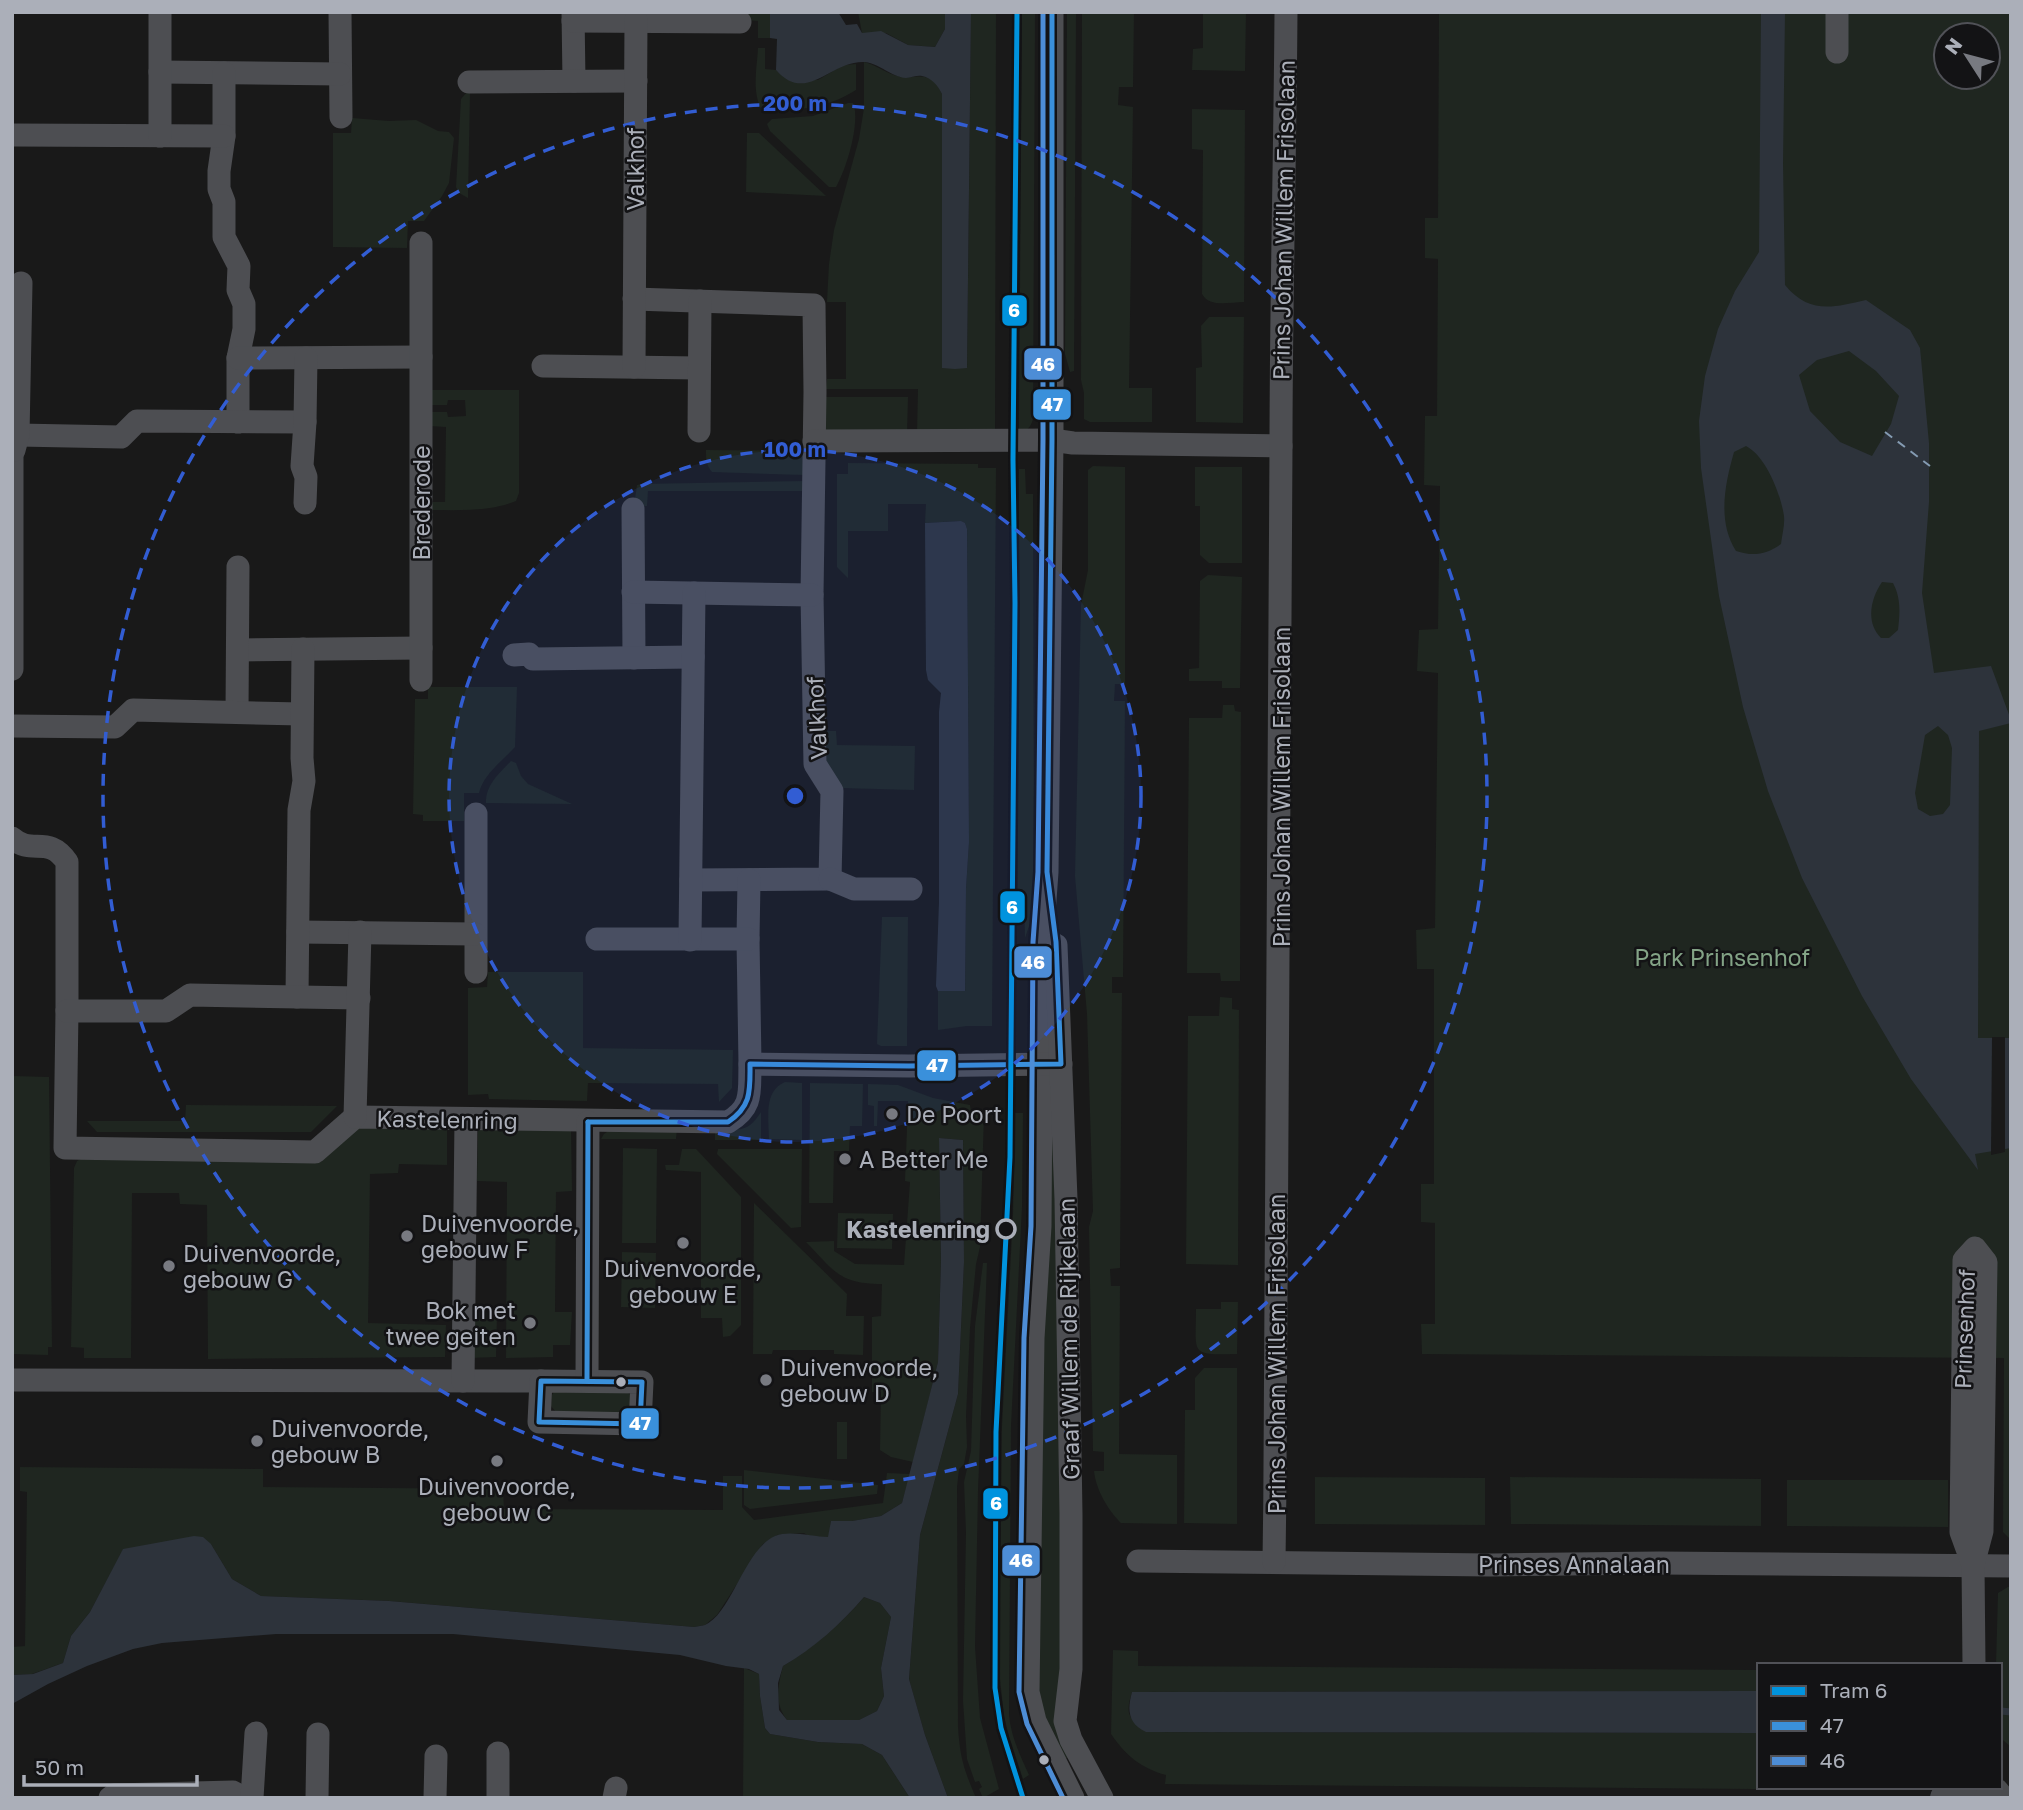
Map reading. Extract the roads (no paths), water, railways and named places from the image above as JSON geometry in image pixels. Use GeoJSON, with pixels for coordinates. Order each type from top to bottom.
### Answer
{"type":"FeatureCollection","features":[{"type":"Feature","properties":{"kind":"street"},"geometry":{"type":"LineString","coordinates":[[160,12],[160,136]]}},
{"type":"Feature","properties":{"kind":"street"},"geometry":{"type":"LineString","coordinates":[[340,12],[341,117]]}},
{"type":"Feature","properties":{"kind":"street","name":"Graaf Willem de Rijkelaan"},"geometry":{"type":"LineString","coordinates":[[1052,12],[1052,440],[1047,872],[1042,942],[1051,1064],[1071,1527],[1071,1669],[1065,1721],[1071,1740],[1102,1798]]}},
{"type":"Feature","properties":{"kind":"street","name":"Prins Johan Willem Frisolaan"},"geometry":{"type":"LineString","coordinates":[[1274,1562],[1286,12]]}},
{"type":"Feature","properties":{"kind":"street"},"geometry":{"type":"LineString","coordinates":[[1837,12],[1837,52]]}},
{"type":"Feature","properties":{"kind":"street"},"geometry":{"type":"LineString","coordinates":[[574,81],[573,16],[740,22]]}},
{"type":"Feature","properties":{"kind":"street","name":"Valkhof"},"geometry":{"type":"LineString","coordinates":[[634,367],[636,20]]}},
{"type":"Feature","properties":{"kind":"street"},"geometry":{"type":"LineString","coordinates":[[160,72],[340,74]]}},
{"type":"Feature","properties":{"kind":"street"},"geometry":{"type":"LineString","coordinates":[[224,73],[225,136],[219,189],[224,202],[224,237],[239,266],[238,290],[244,304],[244,329],[238,358],[237,422]]}},
{"type":"Feature","properties":{"kind":"street"},"geometry":{"type":"LineString","coordinates":[[469,82],[636,81]]}},
{"type":"Feature","properties":{"kind":"street"},"geometry":{"type":"LineString","coordinates":[[12,135],[225,136]]}},
{"type":"Feature","properties":{"kind":"street","name":"Brederode"},"geometry":{"type":"LineString","coordinates":[[421,243],[421,680]]}},
{"type":"Feature","properties":{"kind":"street"},"geometry":{"type":"LineString","coordinates":[[12,669],[15,445],[22,283]]}},
{"type":"Feature","properties":{"kind":"street","name":"Valkhof"},"geometry":{"type":"LineString","coordinates":[[634,299],[814,305],[814,764],[832,791],[830,879]]}},
{"type":"Feature","properties":{"kind":"street"},"geometry":{"type":"LineString","coordinates":[[699,301],[699,431]]}},
{"type":"Feature","properties":{"kind":"street"},"geometry":{"type":"LineString","coordinates":[[238,358],[421,357]]}},
{"type":"Feature","properties":{"kind":"street"},"geometry":{"type":"LineString","coordinates":[[305,503],[306,477],[302,466],[306,358]]}},
{"type":"Feature","properties":{"kind":"street"},"geometry":{"type":"LineString","coordinates":[[543,366],[699,368]]}},
{"type":"Feature","properties":{"kind":"street"},"geometry":{"type":"LineString","coordinates":[[15,445],[121,437],[137,421],[305,422]]}},
{"type":"Feature","properties":{"kind":"street"},"geometry":{"type":"LineString","coordinates":[[814,441],[1052,440],[1073,443],[1281,446]]}},
{"type":"Feature","properties":{"kind":"street"},"geometry":{"type":"LineString","coordinates":[[633,509],[634,658]]}},
{"type":"Feature","properties":{"kind":"street"},"geometry":{"type":"LineString","coordinates":[[237,712],[238,567]]}},
{"type":"Feature","properties":{"kind":"street"},"geometry":{"type":"LineString","coordinates":[[633,592],[812,595]]}},
{"type":"Feature","properties":{"kind":"street"},"geometry":{"type":"LineString","coordinates":[[690,940],[694,593]]}},
{"type":"Feature","properties":{"kind":"street"},"geometry":{"type":"LineString","coordinates":[[239,650],[421,648]]}},
{"type":"Feature","properties":{"kind":"street"},"geometry":{"type":"LineString","coordinates":[[297,997],[299,810],[304,781],[301,714],[303,649]]}},
{"type":"Feature","properties":{"kind":"street"},"geometry":{"type":"LineString","coordinates":[[514,655],[529,654],[533,659],[693,657]]}},
{"type":"Feature","properties":{"kind":"street"},"geometry":{"type":"LineString","coordinates":[[12,726],[115,727],[133,710],[301,714]]}},
{"type":"Feature","properties":{"kind":"street"},"geometry":{"type":"LineString","coordinates":[[476,814],[476,972]]}},
{"type":"Feature","properties":{"kind":"street","name":"Kastelenring"},"geometry":{"type":"LineString","coordinates":[[12,838],[18,844],[27,846],[49,846],[60,852],[67,862],[65,1148],[315,1152],[355,1117],[728,1122],[741,1115],[749,1100],[750,1064]]}},
{"type":"Feature","properties":{"kind":"street"},"geometry":{"type":"LineString","coordinates":[[691,880],[830,879],[854,889],[911,889]]}},
{"type":"Feature","properties":{"kind":"street"},"geometry":{"type":"LineString","coordinates":[[749,880],[750,1064],[1051,1064]]}},
{"type":"Feature","properties":{"kind":"street"},"geometry":{"type":"LineString","coordinates":[[298,932],[475,934]]}},
{"type":"Feature","properties":{"kind":"street"},"geometry":{"type":"LineString","coordinates":[[355,1117],[360,932]]}},
{"type":"Feature","properties":{"kind":"street"},"geometry":{"type":"LineString","coordinates":[[597,939],[748,939]]}},
{"type":"Feature","properties":{"kind":"street"},"geometry":{"type":"LineString","coordinates":[[67,1012],[166,1011],[190,996],[359,998]]}},
{"type":"Feature","properties":{"kind":"street","name":"Graaf Willem de Rijkelaan"},"geometry":{"type":"LineString","coordinates":[[1051,1064],[1033,1338],[1028,1692],[1035,1721],[1073,1798]]}},
{"type":"Feature","properties":{"kind":"street"},"geometry":{"type":"LineString","coordinates":[[463,1381],[466,1119]]}},
{"type":"Feature","properties":{"kind":"street"},"geometry":{"type":"LineString","coordinates":[[587,1381],[588,1122]]}},
{"type":"Feature","properties":{"kind":"street","name":"Prinsenhof"},"geometry":{"type":"LineString","coordinates":[[1973,1565],[1961,1531],[1964,1260],[1975,1248],[1986,1262],[1982,1531],[1973,1565],[1973,1663]]}},
{"type":"Feature","properties":{"kind":"street"},"geometry":{"type":"LineString","coordinates":[[12,1380],[587,1381],[642,1382],[640,1424],[539,1422],[541,1381]]}},
{"type":"Feature","properties":{"kind":"street","name":"Prinses Annalaan"},"geometry":{"type":"LineString","coordinates":[[1138,1561],[2011,1566]]}},
{"type":"Feature","properties":{"kind":"street"},"geometry":{"type":"LineString","coordinates":[[252,1798],[256,1733]]}},
{"type":"Feature","properties":{"kind":"street"},"geometry":{"type":"LineString","coordinates":[[317,1798],[318,1734]]}},
{"type":"Feature","properties":{"kind":"street"},"geometry":{"type":"LineString","coordinates":[[498,1753],[498,1798]]}},
{"type":"Feature","properties":{"kind":"street"},"geometry":{"type":"LineString","coordinates":[[435,1798],[436,1755]]}},
{"type":"Feature","properties":{"kind":"street"},"geometry":{"type":"LineString","coordinates":[[110,1798],[114,1794],[233,1792],[244,1798]]}},
{"type":"Feature","properties":{"kind":"waterway"},"geometry":{"type":"LineString","coordinates":[[2002,1711],[2011,1712]]}},
{"type":"Feature","properties":{"kind":"tram line","name":"6"},"geometry":{"type":"LineString","coordinates":[[1017,12],[1010,1157],[996,1432],[995,1688],[1001,1728],[1023,1798]]}},
{"type":"Feature","properties":{"kind":"place","name":"De Poort"},"geometry":{"type":"Point","coordinates":[892,1114]}},
{"type":"Feature","properties":{"kind":"place","name":"A Better Me"},"geometry":{"type":"Point","coordinates":[845,1159]}},
{"type":"Feature","properties":{"kind":"place","name":"Kastelenring"},"geometry":{"type":"Point","coordinates":[1006,1229]}},
{"type":"Feature","properties":{"kind":"place","name":"Duivenvoorde, gebouw F"},"geometry":{"type":"Point","coordinates":[407,1236]}},
{"type":"Feature","properties":{"kind":"place","name":"Duivenvoorde, gebouw E"},"geometry":{"type":"Point","coordinates":[683,1243]}},
{"type":"Feature","properties":{"kind":"place","name":"Duivenvoorde, gebouw G"},"geometry":{"type":"Point","coordinates":[169,1266]}},
{"type":"Feature","properties":{"kind":"place","name":"Bok met twee geiten"},"geometry":{"type":"Point","coordinates":[530,1323]}},
{"type":"Feature","properties":{"kind":"place","name":"Duivenvoorde, gebouw D"},"geometry":{"type":"Point","coordinates":[766,1380]}},
{"type":"Feature","properties":{"kind":"place","name":"Duivenvoorde, gebouw B"},"geometry":{"type":"Point","coordinates":[257,1441]}},
{"type":"Feature","properties":{"kind":"place","name":"Duivenvoorde, gebouw C"},"geometry":{"type":"Point","coordinates":[497,1461]}},
{"type":"Feature","properties":{"kind":"park label","name":"Park Prinsenhof"},"geometry":{"type":"Point","coordinates":[1722,957]}}]}
